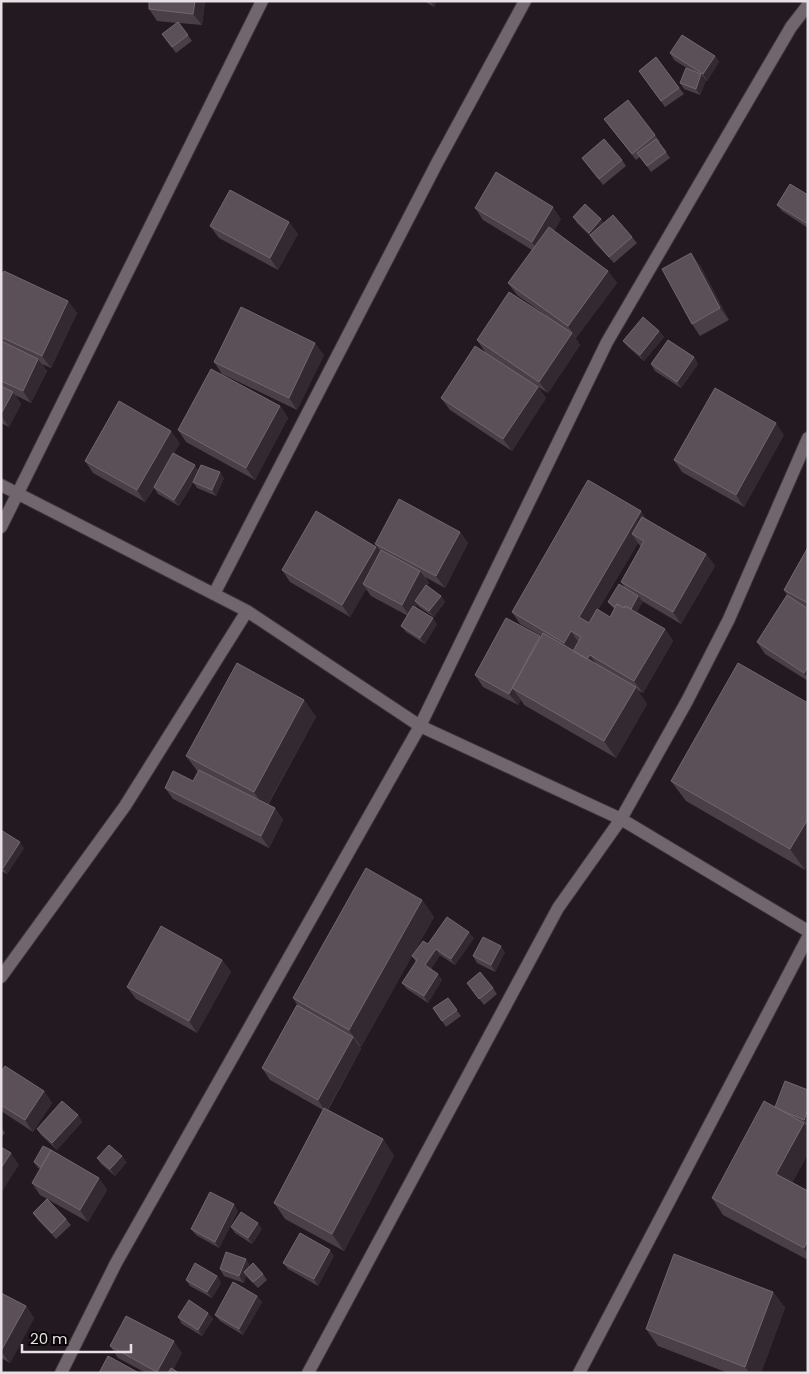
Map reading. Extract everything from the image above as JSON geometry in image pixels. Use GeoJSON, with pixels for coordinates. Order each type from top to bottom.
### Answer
{"type":"FeatureCollection","features":[{"type":"Feature","properties":{"kind":"street"},"geometry":{"type":"LineString","coordinates":[[1,527],[262,1]]}},
{"type":"Feature","properties":{"kind":"street"},"geometry":{"type":"LineString","coordinates":[[214,594],[437,163],[525,1]]}},
{"type":"Feature","properties":{"kind":"street"},"geometry":{"type":"LineString","coordinates":[[61,1373],[116,1263],[420,726],[606,342],[790,27],[808,6]]}},
{"type":"Feature","properties":{"kind":"street"},"geometry":{"type":"LineString","coordinates":[[308,1373],[558,908],[621,819],[687,701],[728,619],[808,438]]}},
{"type":"Feature","properties":{"kind":"street"},"geometry":{"type":"LineString","coordinates":[[1,485],[247,611],[420,726],[621,819],[808,931]]}},
{"type":"Feature","properties":{"kind":"street"},"geometry":{"type":"LineString","coordinates":[[2,974],[125,806],[247,611]]}},
{"type":"Feature","properties":{"kind":"street"},"geometry":{"type":"LineString","coordinates":[[579,1373],[808,937]]}},
{"type":"Feature","properties":{"kind":"building"},"geometry":{"type":"Polygon","coordinates":[[[149,1],[195,1],[193,14],[149,9],[149,1]]]}},
{"type":"Feature","properties":{"kind":"building"},"geometry":{"type":"Polygon","coordinates":[[[178,22],[188,35],[172,47],[162,34],[178,22]]]}},
{"type":"Feature","properties":{"kind":"building"},"geometry":{"type":"Polygon","coordinates":[[[682,35],[715,56],[703,74],[670,53],[682,35]]]}},
{"type":"Feature","properties":{"kind":"building"},"geometry":{"type":"Polygon","coordinates":[[[656,57],[679,88],[661,101],[639,71],[656,57]]]}},
{"type":"Feature","properties":{"kind":"building"},"geometry":{"type":"Polygon","coordinates":[[[686,68],[701,74],[696,89],[680,83],[686,68]]]}},
{"type":"Feature","properties":{"kind":"building"},"geometry":{"type":"Polygon","coordinates":[[[628,100],[655,135],[632,154],[604,119],[628,100]]]}},
{"type":"Feature","properties":{"kind":"building"},"geometry":{"type":"Polygon","coordinates":[[[604,139],[622,160],[599,179],[582,158],[604,139]]]}},
{"type":"Feature","properties":{"kind":"building"},"geometry":{"type":"Polygon","coordinates":[[[656,139],[666,152],[647,166],[637,153],[656,139]]]}},
{"type":"Feature","properties":{"kind":"building"},"geometry":{"type":"Polygon","coordinates":[[[496,172],[553,207],[532,242],[475,208],[496,172]]]}},
{"type":"Feature","properties":{"kind":"building"},"geometry":{"type":"Polygon","coordinates":[[[790,184],[808,195],[808,224],[777,205],[790,184]]]}},
{"type":"Feature","properties":{"kind":"building"},"geometry":{"type":"Polygon","coordinates":[[[230,190],[289,222],[270,258],[210,226],[230,190]]]}},
{"type":"Feature","properties":{"kind":"building"},"geometry":{"type":"Polygon","coordinates":[[[585,204],[601,219],[589,233],[573,217],[585,204]]]}},
{"type":"Feature","properties":{"kind":"building"},"geometry":{"type":"Polygon","coordinates":[[[613,215],[632,237],[609,257],[590,235],[613,215]]]}},
{"type":"Feature","properties":{"kind":"building"},"geometry":{"type":"Polygon","coordinates":[[[549,227],[608,271],[568,326],[508,283],[549,227]]]}},
{"type":"Feature","properties":{"kind":"building"},"geometry":{"type":"Polygon","coordinates":[[[691,253],[720,308],[692,324],[662,269],[691,253]]]}},
{"type":"Feature","properties":{"kind":"building"},"geometry":{"type":"Polygon","coordinates":[[[4,271],[68,301],[42,356],[1,337],[1,277],[4,271]]]}},
{"type":"Feature","properties":{"kind":"building"},"geometry":{"type":"Polygon","coordinates":[[[509,292],[572,333],[539,382],[477,340],[509,292]]]}},
{"type":"Feature","properties":{"kind":"building"},"geometry":{"type":"Polygon","coordinates":[[[241,307],[315,343],[289,398],[214,362],[241,307]]]}},
{"type":"Feature","properties":{"kind":"building"},"geometry":{"type":"Polygon","coordinates":[[[643,317],[659,331],[640,355],[623,341],[643,317]]]}},
{"type":"Feature","properties":{"kind":"building"},"geometry":{"type":"Polygon","coordinates":[[[668,340],[694,357],[677,382],[651,364],[668,340]]]}},
{"type":"Feature","properties":{"kind":"building"},"geometry":{"type":"Polygon","coordinates":[[[1,341],[38,359],[23,391],[1,381],[1,341]]]}},
{"type":"Feature","properties":{"kind":"building"},"geometry":{"type":"Polygon","coordinates":[[[475,346],[538,387],[503,439],[441,398],[475,346]]]}},
{"type":"Feature","properties":{"kind":"building"},"geometry":{"type":"Polygon","coordinates":[[[211,369],[280,406],[246,468],[178,430],[211,369]]]}},
{"type":"Feature","properties":{"kind":"building"},"geometry":{"type":"Polygon","coordinates":[[[1,386],[13,392],[1,414],[1,386]]]}},
{"type":"Feature","properties":{"kind":"building"},"geometry":{"type":"Polygon","coordinates":[[[715,388],[776,423],[736,495],[674,460],[715,388]]]}},
{"type":"Feature","properties":{"kind":"building"},"geometry":{"type":"Polygon","coordinates":[[[119,401],[171,431],[137,490],[85,461],[119,401]]]}},
{"type":"Feature","properties":{"kind":"building"},"geometry":{"type":"Polygon","coordinates":[[[173,453],[195,465],[174,500],[154,487],[173,453]]]}},
{"type":"Feature","properties":{"kind":"building"},"geometry":{"type":"Polygon","coordinates":[[[201,465],[220,472],[212,490],[193,482],[201,465]]]}},
{"type":"Feature","properties":{"kind":"building"},"geometry":{"type":"Polygon","coordinates":[[[588,480],[641,511],[579,617],[589,623],[597,609],[610,617],[617,604],[624,608],[625,606],[665,629],[634,681],[590,655],[587,659],[573,651],[581,637],[571,631],[564,643],[512,612],[588,480]]]}},
{"type":"Feature","properties":{"kind":"building"},"geometry":{"type":"Polygon","coordinates":[[[399,499],[460,532],[436,576],[375,544],[399,499]]]}},
{"type":"Feature","properties":{"kind":"building"},"geometry":{"type":"Polygon","coordinates":[[[316,511],[376,547],[342,605],[282,570],[316,511]]]}},
{"type":"Feature","properties":{"kind":"building"},"geometry":{"type":"Polygon","coordinates":[[[642,517],[706,554],[673,612],[621,582],[644,541],[632,534],[642,517]]]}},
{"type":"Feature","properties":{"kind":"building"},"geometry":{"type":"Polygon","coordinates":[[[808,547],[808,603],[784,590],[808,547]]]}},
{"type":"Feature","properties":{"kind":"building"},"geometry":{"type":"Polygon","coordinates":[[[381,550],[420,571],[402,605],[363,584],[381,550]]]}},
{"type":"Feature","properties":{"kind":"building"},"geometry":{"type":"Polygon","coordinates":[[[619,584],[638,596],[631,609],[617,604],[615,607],[608,602],[619,584]]]}},
{"type":"Feature","properties":{"kind":"building"},"geometry":{"type":"Polygon","coordinates":[[[426,585],[441,596],[429,611],[415,601],[426,585]]]}},
{"type":"Feature","properties":{"kind":"building"},"geometry":{"type":"Polygon","coordinates":[[[787,595],[808,609],[808,667],[804,673],[757,642],[787,595]]]}},
{"type":"Feature","properties":{"kind":"building"},"geometry":{"type":"Polygon","coordinates":[[[413,606],[433,618],[420,638],[401,626],[413,606]]]}},
{"type":"Feature","properties":{"kind":"building"},"geometry":{"type":"Polygon","coordinates":[[[506,618],[540,636],[509,694],[475,675],[506,618]]]}},
{"type":"Feature","properties":{"kind":"building"},"geometry":{"type":"Polygon","coordinates":[[[543,633],[636,687],[604,741],[512,688],[543,633]]]}},
{"type":"Feature","properties":{"kind":"building"},"geometry":{"type":"Polygon","coordinates":[[[237,663],[304,700],[254,792],[186,756],[237,663]]]}},
{"type":"Feature","properties":{"kind":"building"},"geometry":{"type":"Polygon","coordinates":[[[738,663],[808,703],[808,819],[790,849],[671,781],[738,663]]]}},
{"type":"Feature","properties":{"kind":"building"},"geometry":{"type":"Polygon","coordinates":[[[199,770],[275,808],[261,836],[165,788],[173,771],[193,781],[199,770]]]}},
{"type":"Feature","properties":{"kind":"building"},"geometry":{"type":"Polygon","coordinates":[[[1,830],[20,842],[3,868],[1,867],[1,830]]]}},
{"type":"Feature","properties":{"kind":"building"},"geometry":{"type":"Polygon","coordinates":[[[366,868],[422,900],[349,1030],[293,998],[366,868]]]}},
{"type":"Feature","properties":{"kind":"building"},"geometry":{"type":"Polygon","coordinates":[[[447,917],[469,932],[451,959],[436,949],[425,965],[438,974],[424,996],[402,983],[417,960],[412,956],[423,941],[428,944],[447,917]]]}},
{"type":"Feature","properties":{"kind":"building"},"geometry":{"type":"Polygon","coordinates":[[[161,926],[222,960],[189,1021],[127,987],[161,926]]]}},
{"type":"Feature","properties":{"kind":"building"},"geometry":{"type":"Polygon","coordinates":[[[483,937],[501,946],[491,965],[473,956],[483,937]]]}},
{"type":"Feature","properties":{"kind":"building"},"geometry":{"type":"Polygon","coordinates":[[[480,972],[493,988],[479,999],[467,983],[480,972]]]}},
{"type":"Feature","properties":{"kind":"building"},"geometry":{"type":"Polygon","coordinates":[[[448,998],[457,1010],[442,1021],[433,1008],[448,998]]]}},
{"type":"Feature","properties":{"kind":"building"},"geometry":{"type":"Polygon","coordinates":[[[297,1005],[353,1037],[318,1100],[262,1068],[297,1005]]]}},
{"type":"Feature","properties":{"kind":"building"},"geometry":{"type":"Polygon","coordinates":[[[5,1066],[44,1091],[25,1120],[1,1105],[1,1072],[5,1066]]]}},
{"type":"Feature","properties":{"kind":"building"},"geometry":{"type":"Polygon","coordinates":[[[785,1081],[808,1090],[808,1109],[804,1120],[775,1107],[785,1081]]]}},
{"type":"Feature","properties":{"kind":"building"},"geometry":{"type":"Polygon","coordinates":[[[62,1101],[78,1115],[52,1143],[37,1129],[62,1101]]]}},
{"type":"Feature","properties":{"kind":"building"},"geometry":{"type":"Polygon","coordinates":[[[764,1101],[804,1123],[776,1174],[808,1191],[808,1240],[804,1248],[712,1198],[764,1101]]]}},
{"type":"Feature","properties":{"kind":"building"},"geometry":{"type":"Polygon","coordinates":[[[324,1108],[383,1139],[332,1234],[274,1203],[324,1108]]]}},
{"type":"Feature","properties":{"kind":"building"},"geometry":{"type":"Polygon","coordinates":[[[109,1145],[122,1156],[110,1169],[97,1158],[109,1145]]]}},
{"type":"Feature","properties":{"kind":"building"},"geometry":{"type":"Polygon","coordinates":[[[43,1146],[51,1150],[41,1167],[34,1162],[43,1146]]]}},
{"type":"Feature","properties":{"kind":"building"},"geometry":{"type":"Polygon","coordinates":[[[1,1147],[11,1153],[1,1168],[1,1147]]]}},
{"type":"Feature","properties":{"kind":"building"},"geometry":{"type":"Polygon","coordinates":[[[51,1150],[99,1178],[80,1210],[32,1183],[51,1150]]]}},
{"type":"Feature","properties":{"kind":"building"},"geometry":{"type":"Polygon","coordinates":[[[210,1192],[234,1204],[215,1242],[191,1229],[210,1192]]]}},
{"type":"Feature","properties":{"kind":"building"},"geometry":{"type":"Polygon","coordinates":[[[47,1199],[66,1219],[52,1233],[33,1213],[47,1199]]]}},
{"type":"Feature","properties":{"kind":"building"},"geometry":{"type":"Polygon","coordinates":[[[241,1212],[258,1223],[248,1238],[231,1227],[241,1212]]]}},
{"type":"Feature","properties":{"kind":"building"},"geometry":{"type":"Polygon","coordinates":[[[300,1233],[330,1250],[314,1279],[283,1263],[300,1233]]]}},
{"type":"Feature","properties":{"kind":"building"},"geometry":{"type":"Polygon","coordinates":[[[226,1252],[246,1259],[239,1276],[220,1269],[226,1252]]]}},
{"type":"Feature","properties":{"kind":"building"},"geometry":{"type":"Polygon","coordinates":[[[674,1254],[773,1292],[745,1367],[646,1329],[674,1254]]]}},
{"type":"Feature","properties":{"kind":"building"},"geometry":{"type":"Polygon","coordinates":[[[195,1263],[217,1276],[207,1292],[186,1280],[195,1263]]]}},
{"type":"Feature","properties":{"kind":"building"},"geometry":{"type":"Polygon","coordinates":[[[253,1263],[263,1274],[253,1282],[244,1272],[253,1263]]]}},
{"type":"Feature","properties":{"kind":"building"},"geometry":{"type":"Polygon","coordinates":[[[233,1282],[257,1296],[239,1329],[215,1315],[233,1282]]]}},
{"type":"Feature","properties":{"kind":"building"},"geometry":{"type":"Polygon","coordinates":[[[1,1293],[26,1306],[1,1351],[1,1293]]]}},
{"type":"Feature","properties":{"kind":"building"},"geometry":{"type":"Polygon","coordinates":[[[189,1300],[208,1313],[198,1330],[178,1317],[189,1300]]]}},
{"type":"Feature","properties":{"kind":"building"},"geometry":{"type":"Polygon","coordinates":[[[126,1316],[174,1341],[157,1372],[110,1346],[126,1316]]]}},
{"type":"Feature","properties":{"kind":"building"},"geometry":{"type":"Polygon","coordinates":[[[108,1356],[139,1373],[99,1373],[108,1356]]]}},
{"type":"Feature","properties":{"kind":"building"},"geometry":{"type":"Polygon","coordinates":[[[171,1368],[179,1373],[168,1373],[171,1368]]]}}]}
